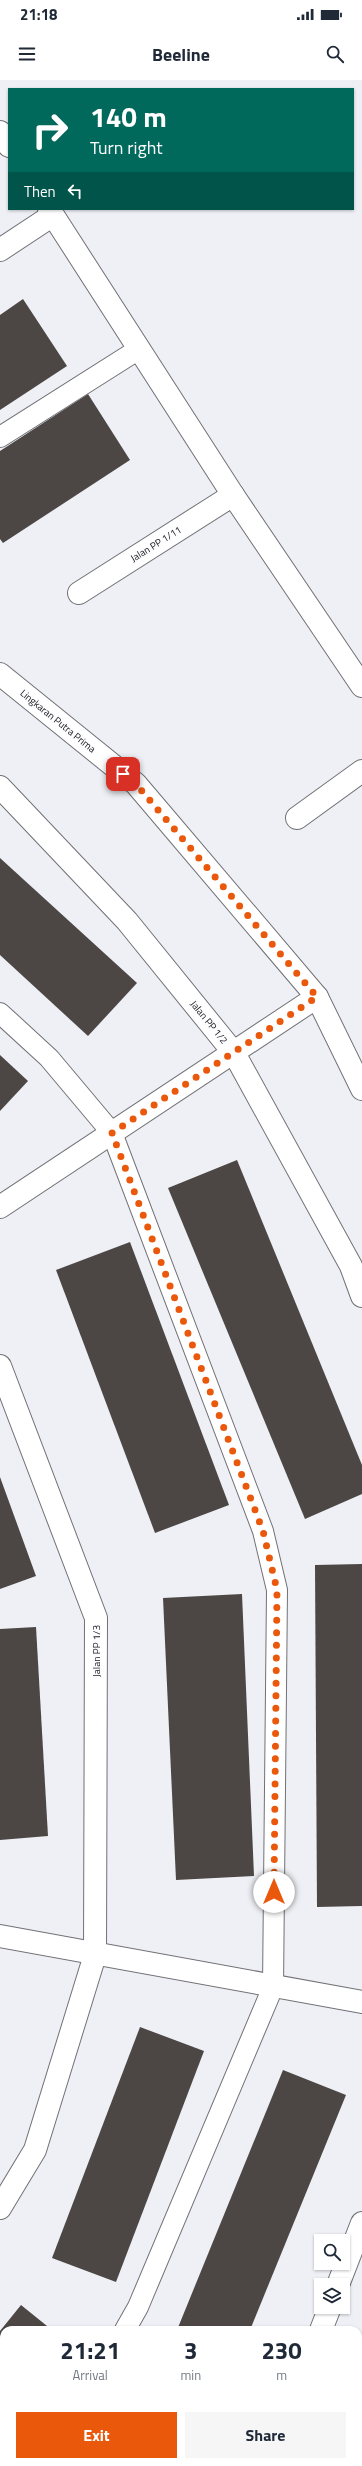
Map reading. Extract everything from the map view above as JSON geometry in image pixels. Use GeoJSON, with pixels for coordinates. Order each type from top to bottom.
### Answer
{"type":"FeatureCollection","features":[{"type":"Feature","properties":{"kind":"street"},"geometry":{"type":"LineString","coordinates":[[0,132],[8,144]]}},
{"type":"Feature","properties":{"kind":"street"},"geometry":{"type":"LineString","coordinates":[[0,250],[51,212],[233,495],[362,686]]}},
{"type":"Feature","properties":{"kind":"street","name":"Jalan PP 1/11"},"geometry":{"type":"LineString","coordinates":[[79,592],[233,495]]}},
{"type":"Feature","properties":{"kind":"street","name":"Lingkaran Putra Prima"},"geometry":{"type":"LineString","coordinates":[[0,674],[136,784],[317,997],[362,1089]]}},
{"type":"Feature","properties":{"kind":"street"},"geometry":{"type":"LineString","coordinates":[[296,818],[362,771]]}},
{"type":"Feature","properties":{"kind":"street","name":"Jalan PP 1/2"},"geometry":{"type":"LineString","coordinates":[[0,787],[127,921],[234,1053],[351,1266],[362,1296]]}},
{"type":"Feature","properties":{"kind":"street"},"geometry":{"type":"LineString","coordinates":[[0,1207],[317,997]]}},
{"type":"Feature","properties":{"kind":"street","name":"Jalan PP 1/3"},"geometry":{"type":"LineString","coordinates":[[0,1366],[96,1618],[94,1955],[35,2150],[0,2208]]}},
{"type":"Feature","properties":{"kind":"street"},"geometry":{"type":"LineString","coordinates":[[0,1936],[94,1955],[362,2002]]}},
{"type":"Feature","properties":{"kind":"street"},"geometry":{"type":"LineString","coordinates":[[341,2278],[362,2223]]}},
{"type":"Feature","properties":{"kind":"street"},"geometry":{"type":"LineString","coordinates":[[323,2326],[327,2314]]}},
{"type":"Feature","properties":{"kind":"lane"},"geometry":{"type":"LineString","coordinates":[[0,437],[139,348]]}},
{"type":"Feature","properties":{"kind":"lane"},"geometry":{"type":"LineString","coordinates":[[0,1013],[49,1058],[112,1133],[263,1531],[277,1590],[273,1987],[141,2300],[127,2326]]}},
{"type":"Feature","properties":{"kind":"building"},"geometry":{"type":"Polygon","coordinates":[[[23,299],[67,366],[0,410],[0,315],[23,299]]]}},
{"type":"Feature","properties":{"kind":"building"},"geometry":{"type":"Polygon","coordinates":[[[88,394],[130,460],[3,543],[0,539],[0,451],[88,394]]]}},
{"type":"Feature","properties":{"kind":"building"},"geometry":{"type":"Polygon","coordinates":[[[0,858],[137,983],[88,1036],[0,955],[0,858]]]}},
{"type":"Feature","properties":{"kind":"building"},"geometry":{"type":"Polygon","coordinates":[[[0,1055],[28,1081],[0,1111],[0,1055]]]}},
{"type":"Feature","properties":{"kind":"building"},"geometry":{"type":"Polygon","coordinates":[[[237,1160],[362,1465],[362,1494],[305,1519],[168,1188],[237,1160]]]}},
{"type":"Feature","properties":{"kind":"building"},"geometry":{"type":"Polygon","coordinates":[[[130,1242],[229,1505],[155,1533],[56,1270],[130,1242]]]}},
{"type":"Feature","properties":{"kind":"building"},"geometry":{"type":"Polygon","coordinates":[[[0,1477],[36,1576],[0,1589],[0,1477]]]}},
{"type":"Feature","properties":{"kind":"building"},"geometry":{"type":"Polygon","coordinates":[[[362,1564],[362,1906],[317,1907],[315,1565],[362,1564]]]}},
{"type":"Feature","properties":{"kind":"building"},"geometry":{"type":"Polygon","coordinates":[[[242,1594],[254,1876],[176,1880],[163,1598],[242,1594]]]}},
{"type":"Feature","properties":{"kind":"building"},"geometry":{"type":"Polygon","coordinates":[[[36,1627],[48,1836],[0,1840],[0,1629],[36,1627]]]}},
{"type":"Feature","properties":{"kind":"building"},"geometry":{"type":"Polygon","coordinates":[[[140,2027],[204,2051],[116,2282],[52,2258],[140,2027]]]}},
{"type":"Feature","properties":{"kind":"building"},"geometry":{"type":"Polygon","coordinates":[[[283,2070],[346,2095],[252,2326],[179,2326],[283,2070]]]}},
{"type":"Feature","properties":{"kind":"building"},"geometry":{"type":"Polygon","coordinates":[[[21,2305],[47,2326],[4,2326],[21,2305]]]}},
{"type":"Feature","properties":{"kind":"route"},"geometry":{"type":"LineString","coordinates":[[123,774],[136,784],[317,997],[112,1133],[263,1531],[277,1590],[274,1892]]}}]}
